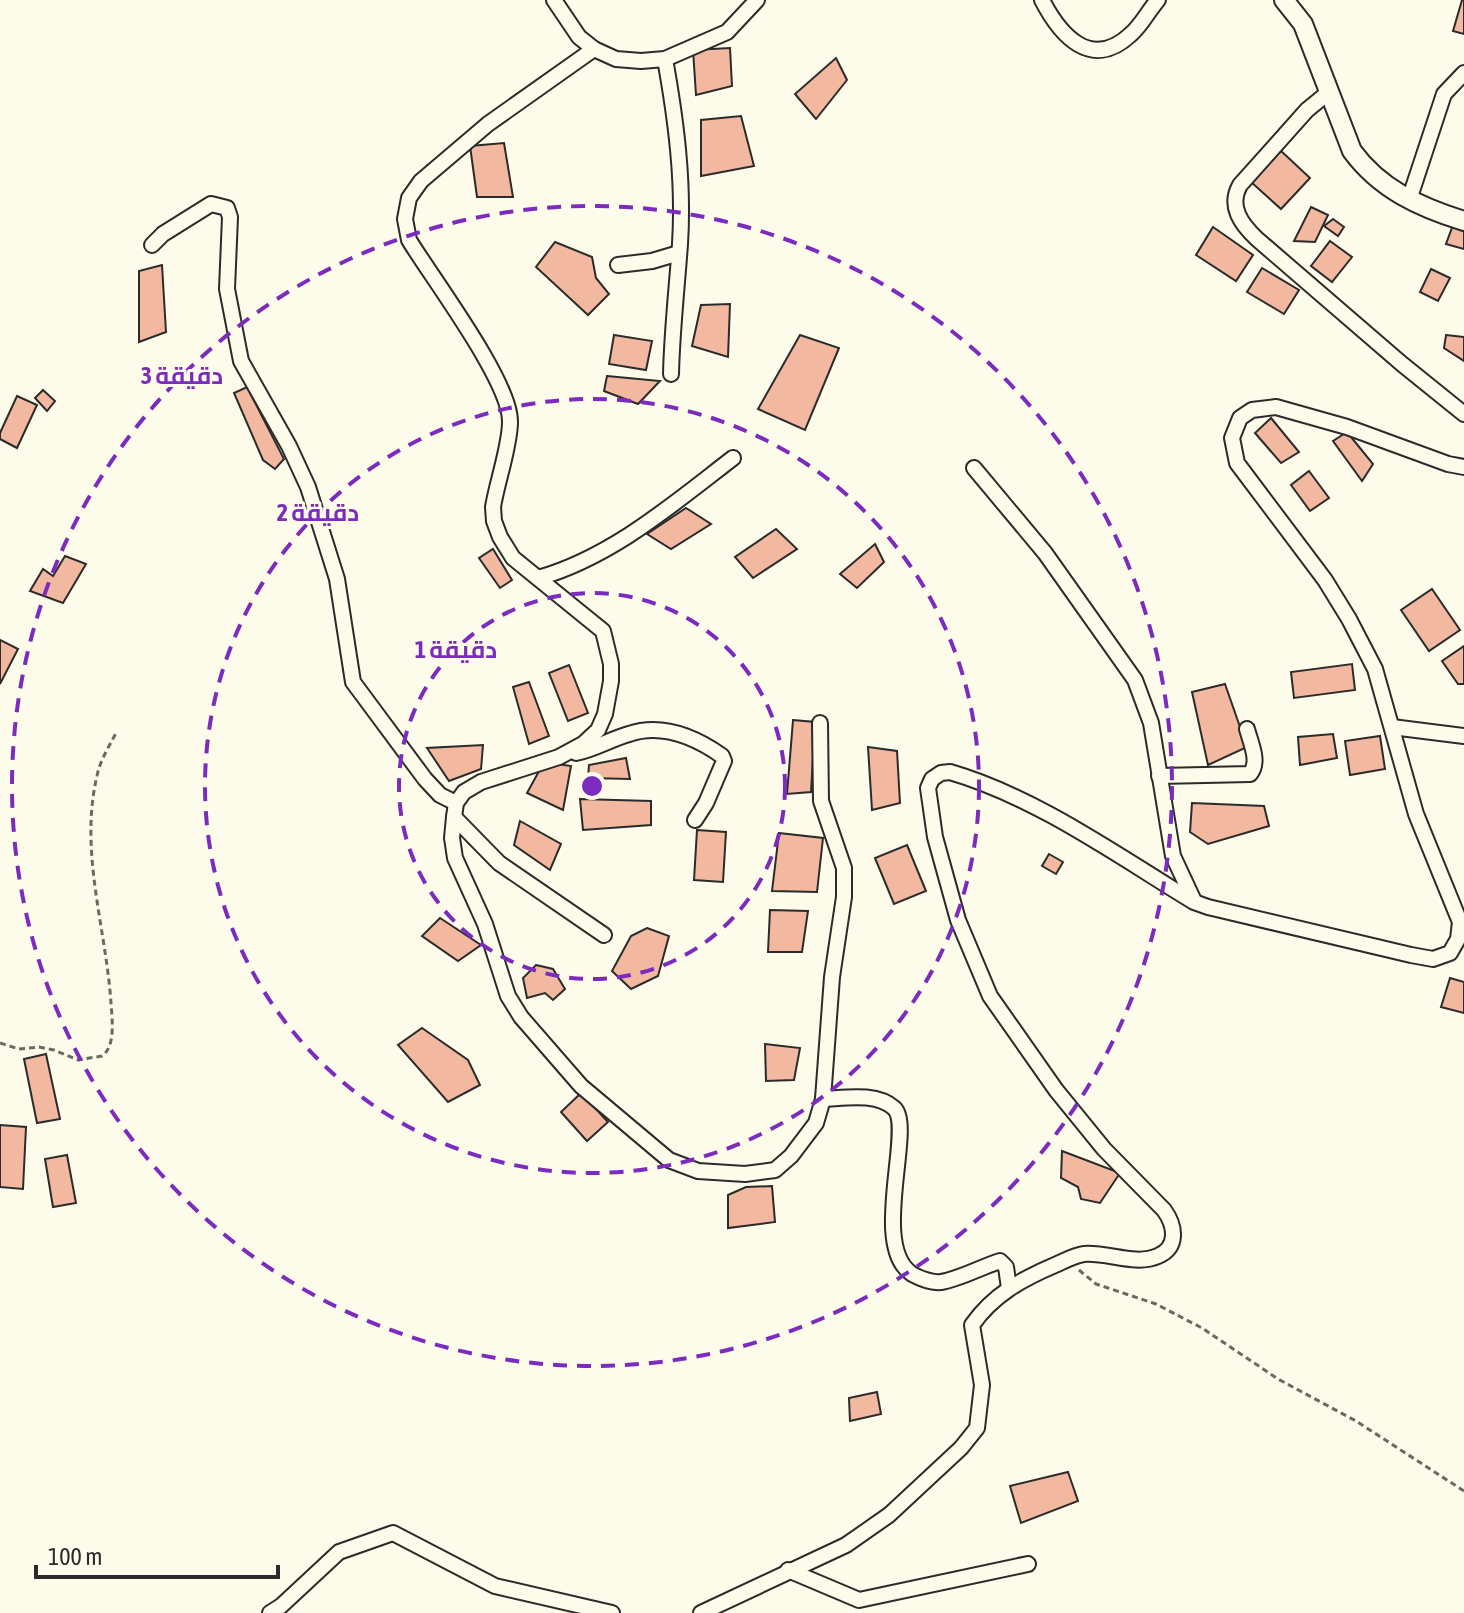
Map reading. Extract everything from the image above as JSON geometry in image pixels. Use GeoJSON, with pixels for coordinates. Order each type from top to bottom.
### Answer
{"type":"FeatureCollection","features":[{"type":"Feature","properties":{"kind":"street"},"geometry":{"type":"LineString","coordinates":[[554,0],[579,37],[594,49],[616,59],[641,61],[665,59],[727,32],[757,0]]}},
{"type":"Feature","properties":{"kind":"street"},"geometry":{"type":"LineString","coordinates":[[1042,0],[1053,22],[1068,40],[1083,47],[1100,49],[1113,48],[1130,36],[1158,0]]}},
{"type":"Feature","properties":{"kind":"street"},"geometry":{"type":"LineString","coordinates":[[1284,0],[1303,24],[1357,158],[1381,183],[1409,200],[1464,221]]}},
{"type":"Feature","properties":{"kind":"street"},"geometry":{"type":"LineString","coordinates":[[559,757],[583,744],[598,730],[611,681],[611,664],[603,631],[513,558],[500,537],[493,507],[511,421],[504,397],[480,349],[409,240],[405,219],[409,198],[421,181],[488,124],[594,49]]}},
{"type":"Feature","properties":{"kind":"street"},"geometry":{"type":"LineString","coordinates":[[665,59],[678,135],[679,253],[671,374]]}},
{"type":"Feature","properties":{"kind":"street"},"geometry":{"type":"LineString","coordinates":[[1409,200],[1444,94],[1464,73]]}},
{"type":"Feature","properties":{"kind":"street"},"geometry":{"type":"LineString","coordinates":[[1329,92],[1307,110],[1240,185],[1236,193],[1239,218],[1257,239],[1464,414]]}},
{"type":"Feature","properties":{"kind":"street"},"geometry":{"type":"LineString","coordinates":[[152,245],[163,234],[211,204],[227,208],[230,217],[227,289],[241,361],[289,446],[308,487],[337,579],[353,682],[425,779],[499,863],[604,935]]}},
{"type":"Feature","properties":{"kind":"street"},"geometry":{"type":"LineString","coordinates":[[618,265],[652,261],[679,253]]}},
{"type":"Feature","properties":{"kind":"street"},"geometry":{"type":"LineString","coordinates":[[701,1613],[846,1545],[889,1515],[961,1448],[977,1428],[982,1385],[972,1325],[984,1307],[1026,1277],[1082,1254],[1137,1259],[1157,1256],[1172,1244],[1172,1221],[1104,1149],[1056,1090],[990,996],[958,920],[935,837],[928,788],[932,779],[950,772],[1003,792],[1079,832],[1194,902],[1231,914],[1433,959],[1450,953],[1462,924],[1416,814],[1375,669],[1325,580],[1237,463],[1232,438],[1240,418],[1252,410],[1276,407],[1347,427],[1464,467]]}},
{"type":"Feature","properties":{"kind":"street"},"geometry":{"type":"LineString","coordinates":[[538,578],[584,561],[617,542],[733,458]]}},
{"type":"Feature","properties":{"kind":"street"},"geometry":{"type":"LineString","coordinates":[[974,468],[1045,553],[1135,680],[1151,723],[1173,856],[1194,902]]}},
{"type":"Feature","properties":{"kind":"street"},"geometry":{"type":"LineString","coordinates":[[695,820],[724,761],[722,756],[678,733],[648,729],[481,782],[464,792],[455,810],[452,838],[455,858],[485,924],[508,996],[521,1017],[581,1086],[669,1160],[698,1171],[745,1174],[775,1170],[791,1156],[816,1123],[823,1099],[832,977],[844,897],[844,868],[821,801],[820,723]]}},
{"type":"Feature","properties":{"kind":"street"},"geometry":{"type":"LineString","coordinates":[[1392,727],[1464,736]]}},
{"type":"Feature","properties":{"kind":"street"},"geometry":{"type":"LineString","coordinates":[[1159,776],[1250,774],[1255,768],[1255,761],[1247,729]]}},
{"type":"Feature","properties":{"kind":"street"},"geometry":{"type":"LineString","coordinates":[[823,1099],[860,1096],[887,1103],[899,1114],[901,1125],[893,1231],[906,1270],[923,1281],[941,1282],[1000,1261],[1006,1267],[1009,1288]]}},
{"type":"Feature","properties":{"kind":"street"},"geometry":{"type":"LineString","coordinates":[[270,1613],[339,1552],[393,1533],[495,1586],[612,1613]]}},
{"type":"Feature","properties":{"kind":"street"},"geometry":{"type":"LineString","coordinates":[[788,1570],[859,1600],[1028,1564]]}},
{"type":"Feature","properties":{"kind":"path"},"geometry":{"type":"LineString","coordinates":[[0,1043],[19,1049],[39,1047],[54,1050],[78,1060],[102,1056],[109,1047],[112,1020],[110,991],[96,907],[92,814],[97,773],[117,731]]}},
{"type":"Feature","properties":{"kind":"path"},"geometry":{"type":"LineString","coordinates":[[1067,1260],[1096,1284],[1156,1304],[1202,1328],[1278,1379],[1356,1421],[1464,1491]]}},
{"type":"Feature","properties":{"kind":"building"},"geometry":{"type":"Polygon","coordinates":[[[1464,0],[1464,34],[1453,31],[1464,0]]]}},
{"type":"Feature","properties":{"kind":"building"},"geometry":{"type":"Polygon","coordinates":[[[730,48],[732,86],[696,95],[693,50],[730,48]]]}},
{"type":"Feature","properties":{"kind":"building"},"geometry":{"type":"Polygon","coordinates":[[[836,58],[847,80],[816,119],[795,94],[836,58]]]}},
{"type":"Feature","properties":{"kind":"building"},"geometry":{"type":"Polygon","coordinates":[[[741,116],[754,166],[701,176],[701,120],[741,116]]]}},
{"type":"Feature","properties":{"kind":"building"},"geometry":{"type":"Polygon","coordinates":[[[504,143],[513,197],[477,197],[470,146],[504,143]]]}},
{"type":"Feature","properties":{"kind":"building"},"geometry":{"type":"Polygon","coordinates":[[[1280,150],[1310,178],[1281,209],[1251,182],[1280,150]]]}},
{"type":"Feature","properties":{"kind":"building"},"geometry":{"type":"Polygon","coordinates":[[[1311,207],[1328,215],[1315,242],[1294,241],[1311,207]]]}},
{"type":"Feature","properties":{"kind":"building"},"geometry":{"type":"Polygon","coordinates":[[[1333,219],[1344,227],[1338,236],[1324,226],[1333,219]]]}},
{"type":"Feature","properties":{"kind":"building"},"geometry":{"type":"Polygon","coordinates":[[[1453,225],[1464,228],[1464,249],[1446,244],[1453,225]]]}},
{"type":"Feature","properties":{"kind":"building"},"geometry":{"type":"Polygon","coordinates":[[[1213,227],[1253,255],[1236,281],[1196,255],[1213,227]]]}},
{"type":"Feature","properties":{"kind":"building"},"geometry":{"type":"Polygon","coordinates":[[[1330,241],[1352,257],[1332,282],[1311,266],[1330,241]]]}},
{"type":"Feature","properties":{"kind":"building"},"geometry":{"type":"Polygon","coordinates":[[[555,242],[592,257],[596,278],[609,294],[588,315],[536,267],[555,242]]]}},
{"type":"Feature","properties":{"kind":"building"},"geometry":{"type":"Polygon","coordinates":[[[162,265],[166,332],[139,342],[139,271],[162,265]]]}},
{"type":"Feature","properties":{"kind":"building"},"geometry":{"type":"Polygon","coordinates":[[[1262,268],[1299,290],[1284,314],[1247,292],[1262,268]]]}},
{"type":"Feature","properties":{"kind":"building"},"geometry":{"type":"Polygon","coordinates":[[[1431,269],[1450,278],[1438,301],[1420,292],[1431,269]]]}},
{"type":"Feature","properties":{"kind":"building"},"geometry":{"type":"Polygon","coordinates":[[[730,304],[728,357],[692,346],[701,305],[730,304]]]}},
{"type":"Feature","properties":{"kind":"building"},"geometry":{"type":"Polygon","coordinates":[[[614,335],[652,341],[646,370],[609,364],[614,335]]]}},
{"type":"Feature","properties":{"kind":"building"},"geometry":{"type":"Polygon","coordinates":[[[800,335],[839,348],[805,430],[758,409],[800,335]]]}},
{"type":"Feature","properties":{"kind":"building"},"geometry":{"type":"Polygon","coordinates":[[[1446,335],[1464,337],[1464,361],[1444,348],[1446,335]]]}},
{"type":"Feature","properties":{"kind":"building"},"geometry":{"type":"Polygon","coordinates":[[[607,376],[660,381],[638,404],[604,391],[607,376]]]}},
{"type":"Feature","properties":{"kind":"building"},"geometry":{"type":"Polygon","coordinates":[[[247,387],[284,459],[275,469],[263,460],[234,393],[247,387]]]}},
{"type":"Feature","properties":{"kind":"building"},"geometry":{"type":"Polygon","coordinates":[[[43,390],[55,401],[47,411],[35,398],[43,390]]]}},
{"type":"Feature","properties":{"kind":"building"},"geometry":{"type":"Polygon","coordinates":[[[17,396],[37,405],[17,448],[0,439],[0,433],[17,396]]]}},
{"type":"Feature","properties":{"kind":"building"},"geometry":{"type":"Polygon","coordinates":[[[1271,418],[1299,452],[1281,463],[1255,433],[1271,418]]]}},
{"type":"Feature","properties":{"kind":"building"},"geometry":{"type":"Polygon","coordinates":[[[1347,432],[1373,464],[1362,481],[1333,441],[1347,432]]]}},
{"type":"Feature","properties":{"kind":"building"},"geometry":{"type":"Polygon","coordinates":[[[1309,471],[1329,498],[1310,511],[1291,485],[1309,471]]]}},
{"type":"Feature","properties":{"kind":"building"},"geometry":{"type":"Polygon","coordinates":[[[686,508],[711,524],[671,549],[647,534],[686,508]]]}},
{"type":"Feature","properties":{"kind":"building"},"geometry":{"type":"Polygon","coordinates":[[[776,529],[797,549],[753,578],[735,557],[776,529]]]}},
{"type":"Feature","properties":{"kind":"building"},"geometry":{"type":"Polygon","coordinates":[[[875,544],[884,562],[857,588],[840,574],[875,544]]]}},
{"type":"Feature","properties":{"kind":"building"},"geometry":{"type":"Polygon","coordinates":[[[493,549],[512,580],[500,588],[479,558],[493,549]]]}},
{"type":"Feature","properties":{"kind":"building"},"geometry":{"type":"Polygon","coordinates":[[[65,556],[86,564],[63,603],[30,591],[43,569],[53,576],[65,556]]]}},
{"type":"Feature","properties":{"kind":"building"},"geometry":{"type":"Polygon","coordinates":[[[1432,589],[1460,630],[1429,651],[1401,610],[1432,589]]]}},
{"type":"Feature","properties":{"kind":"building"},"geometry":{"type":"Polygon","coordinates":[[[0,640],[18,649],[0,684],[0,640]]]}},
{"type":"Feature","properties":{"kind":"building"},"geometry":{"type":"Polygon","coordinates":[[[1464,646],[1464,684],[1458,684],[1442,661],[1464,646]]]}},
{"type":"Feature","properties":{"kind":"building"},"geometry":{"type":"Polygon","coordinates":[[[1352,664],[1355,690],[1294,698],[1291,672],[1352,664]]]}},
{"type":"Feature","properties":{"kind":"building"},"geometry":{"type":"Polygon","coordinates":[[[569,665],[588,713],[568,721],[549,673],[569,665]]]}},
{"type":"Feature","properties":{"kind":"building"},"geometry":{"type":"Polygon","coordinates":[[[529,682],[549,736],[529,744],[513,687],[529,682]]]}},
{"type":"Feature","properties":{"kind":"building"},"geometry":{"type":"Polygon","coordinates":[[[1225,684],[1247,747],[1208,765],[1192,692],[1225,684]]]}},
{"type":"Feature","properties":{"kind":"building"},"geometry":{"type":"Polygon","coordinates":[[[793,720],[815,722],[811,792],[787,794],[793,720]]]}},
{"type":"Feature","properties":{"kind":"building"},"geometry":{"type":"Polygon","coordinates":[[[1333,734],[1337,758],[1300,765],[1298,737],[1333,734]]]}},
{"type":"Feature","properties":{"kind":"building"},"geometry":{"type":"Polygon","coordinates":[[[1380,736],[1385,769],[1350,775],[1345,741],[1380,736]]]}},
{"type":"Feature","properties":{"kind":"building"},"geometry":{"type":"Polygon","coordinates":[[[483,745],[481,769],[449,781],[427,748],[483,745]]]}},
{"type":"Feature","properties":{"kind":"building"},"geometry":{"type":"Polygon","coordinates":[[[868,747],[897,751],[900,803],[872,810],[868,747]]]}},
{"type":"Feature","properties":{"kind":"building"},"geometry":{"type":"Polygon","coordinates":[[[626,758],[630,779],[588,778],[589,765],[626,758]]]}},
{"type":"Feature","properties":{"kind":"building"},"geometry":{"type":"Polygon","coordinates":[[[544,762],[571,766],[563,810],[527,793],[544,762]]]}},
{"type":"Feature","properties":{"kind":"building"},"geometry":{"type":"Polygon","coordinates":[[[580,799],[651,801],[651,825],[583,830],[580,799]]]}},
{"type":"Feature","properties":{"kind":"building"},"geometry":{"type":"Polygon","coordinates":[[[1192,803],[1264,806],[1269,826],[1208,844],[1190,832],[1192,803]]]}},
{"type":"Feature","properties":{"kind":"building"},"geometry":{"type":"Polygon","coordinates":[[[520,821],[561,844],[550,870],[514,845],[520,821]]]}},
{"type":"Feature","properties":{"kind":"building"},"geometry":{"type":"Polygon","coordinates":[[[697,830],[726,832],[723,882],[694,880],[697,830]]]}},
{"type":"Feature","properties":{"kind":"building"},"geometry":{"type":"Polygon","coordinates":[[[779,833],[823,838],[817,892],[772,891],[779,833]]]}},
{"type":"Feature","properties":{"kind":"building"},"geometry":{"type":"Polygon","coordinates":[[[907,845],[926,891],[894,904],[875,858],[907,845]]]}},
{"type":"Feature","properties":{"kind":"building"},"geometry":{"type":"Polygon","coordinates":[[[1049,854],[1063,862],[1056,874],[1042,866],[1049,854]]]}},
{"type":"Feature","properties":{"kind":"building"},"geometry":{"type":"Polygon","coordinates":[[[770,910],[808,911],[802,952],[768,952],[770,910]]]}},
{"type":"Feature","properties":{"kind":"building"},"geometry":{"type":"Polygon","coordinates":[[[440,918],[481,945],[458,961],[422,936],[440,918]]]}},
{"type":"Feature","properties":{"kind":"building"},"geometry":{"type":"Polygon","coordinates":[[[647,928],[669,936],[658,976],[631,989],[612,971],[631,936],[647,928]]]}},
{"type":"Feature","properties":{"kind":"building"},"geometry":{"type":"Polygon","coordinates":[[[536,965],[553,969],[565,989],[553,1000],[545,993],[527,998],[523,978],[536,965]]]}},
{"type":"Feature","properties":{"kind":"building"},"geometry":{"type":"Polygon","coordinates":[[[1450,978],[1464,982],[1464,1013],[1441,1007],[1450,978]]]}},
{"type":"Feature","properties":{"kind":"building"},"geometry":{"type":"Polygon","coordinates":[[[422,1028],[468,1060],[480,1085],[448,1102],[398,1045],[422,1028]]]}},
{"type":"Feature","properties":{"kind":"building"},"geometry":{"type":"Polygon","coordinates":[[[765,1044],[800,1048],[794,1080],[766,1081],[765,1044]]]}},
{"type":"Feature","properties":{"kind":"building"},"geometry":{"type":"Polygon","coordinates":[[[46,1054],[60,1119],[37,1123],[24,1059],[46,1054]]]}},
{"type":"Feature","properties":{"kind":"building"},"geometry":{"type":"Polygon","coordinates":[[[581,1093],[608,1122],[587,1141],[561,1112],[581,1093]]]}},
{"type":"Feature","properties":{"kind":"building"},"geometry":{"type":"Polygon","coordinates":[[[0,1125],[26,1127],[23,1189],[0,1187],[0,1125]]]}},
{"type":"Feature","properties":{"kind":"building"},"geometry":{"type":"Polygon","coordinates":[[[1062,1151],[1120,1173],[1100,1203],[1081,1199],[1078,1187],[1061,1178],[1062,1151]]]}},
{"type":"Feature","properties":{"kind":"building"},"geometry":{"type":"Polygon","coordinates":[[[67,1155],[76,1203],[53,1207],[45,1159],[67,1155]]]}},
{"type":"Feature","properties":{"kind":"building"},"geometry":{"type":"Polygon","coordinates":[[[772,1186],[775,1222],[728,1228],[728,1195],[746,1187],[772,1186]]]}},
{"type":"Feature","properties":{"kind":"building"},"geometry":{"type":"Polygon","coordinates":[[[877,1392],[881,1414],[850,1421],[849,1398],[877,1392]]]}},
{"type":"Feature","properties":{"kind":"building"},"geometry":{"type":"Polygon","coordinates":[[[1068,1472],[1078,1501],[1021,1523],[1010,1486],[1068,1472]]]}}]}
